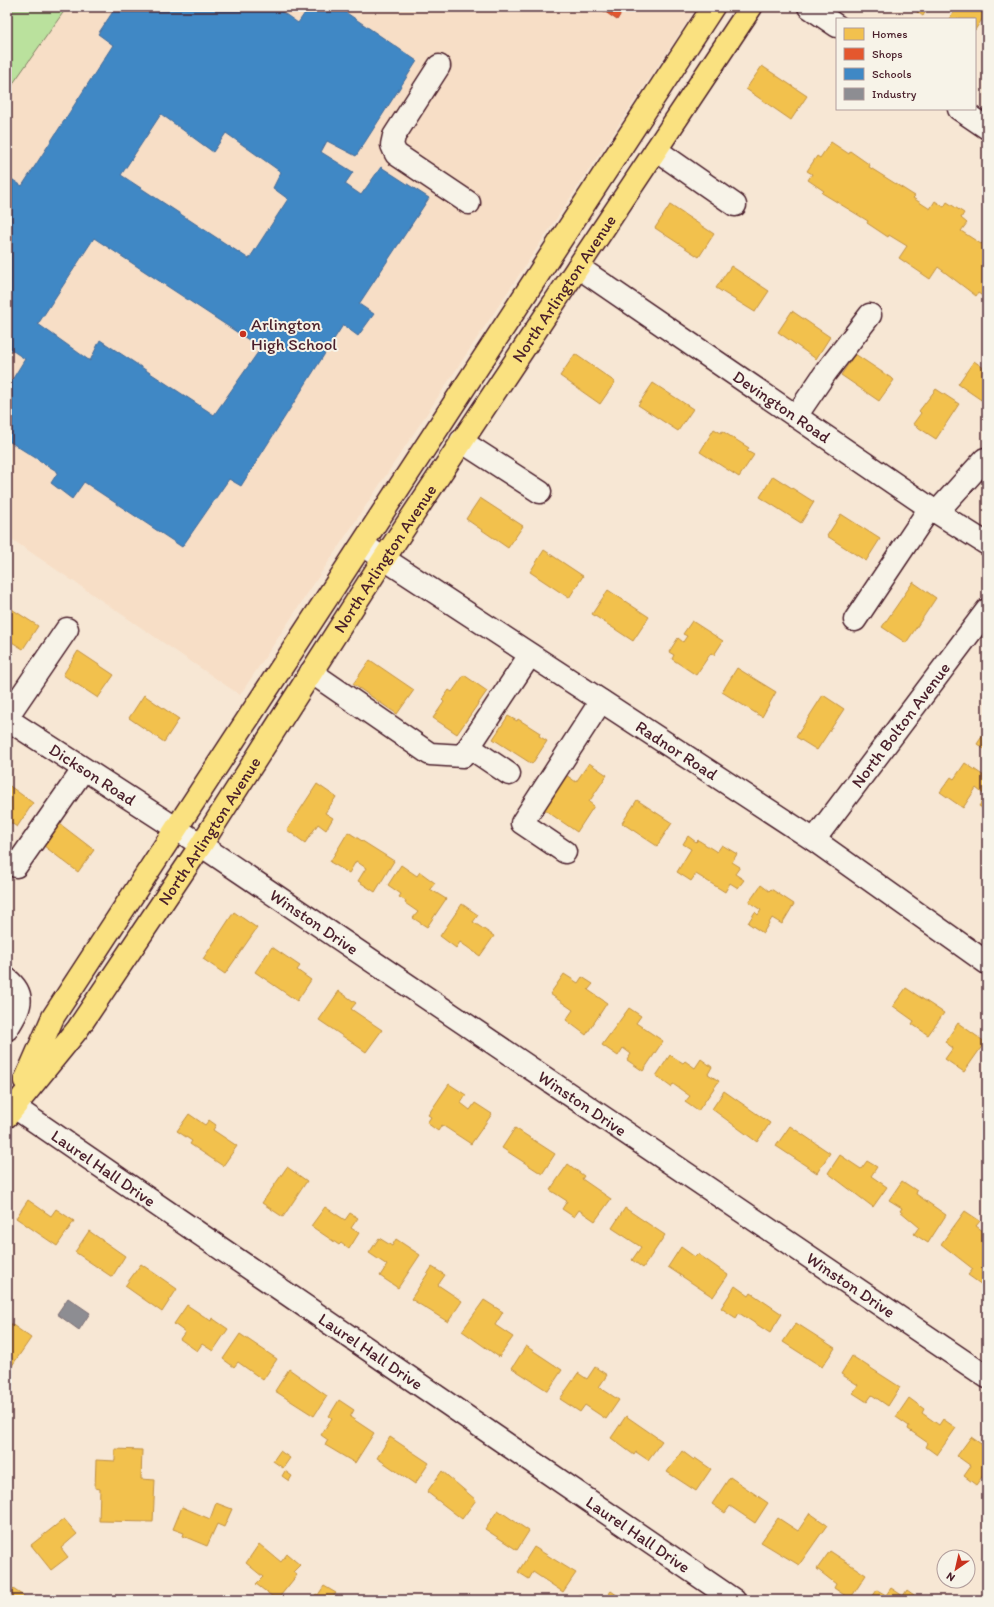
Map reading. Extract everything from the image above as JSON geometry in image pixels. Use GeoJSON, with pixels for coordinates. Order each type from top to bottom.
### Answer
{"type":"FeatureCollection","features":[{"type":"Feature","properties":{"kind":"main road","name":"North Arlington Avenue"},"geometry":{"type":"LineString","coordinates":[[9,1108],[53,1017],[177,830],[713,7]]}},
{"type":"Feature","properties":{"kind":"main road","name":"North Arlington Avenue"},"geometry":{"type":"LineString","coordinates":[[9,1108],[76,1030],[201,845],[461,441],[751,7]]}},
{"type":"Feature","properties":{"kind":"street"},"geometry":{"type":"LineString","coordinates":[[809,7],[836,25]]}},
{"type":"Feature","properties":{"kind":"street"},"geometry":{"type":"LineString","coordinates":[[439,66],[394,136],[392,145],[396,154],[469,203]]}},
{"type":"Feature","properties":{"kind":"street"},"geometry":{"type":"LineString","coordinates":[[960,110],[987,128]]}},
{"type":"Feature","properties":{"kind":"street"},"geometry":{"type":"LineString","coordinates":[[656,150],[735,205]]}},
{"type":"Feature","properties":{"kind":"street","name":"Devington Road"},"geometry":{"type":"LineString","coordinates":[[578,267],[933,510],[987,544]]}},
{"type":"Feature","properties":{"kind":"street"},"geometry":{"type":"LineString","coordinates":[[796,416],[826,372],[870,315]]}},
{"type":"Feature","properties":{"kind":"street"},"geometry":{"type":"LineString","coordinates":[[461,441],[540,492]]}},
{"type":"Feature","properties":{"kind":"street"},"geometry":{"type":"LineString","coordinates":[[855,620],[933,510],[985,459],[987,460]]}},
{"type":"Feature","properties":{"kind":"street","name":"Radnor Road"},"geometry":{"type":"LineString","coordinates":[[363,545],[383,560],[814,840],[987,963]]}},
{"type":"Feature","properties":{"kind":"street","name":"North Bolton Avenue"},"geometry":{"type":"LineString","coordinates":[[814,840],[987,610]]}},
{"type":"Feature","properties":{"kind":"street"},"geometry":{"type":"LineString","coordinates":[[7,718],[67,629]]}},
{"type":"Feature","properties":{"kind":"street"},"geometry":{"type":"LineString","coordinates":[[311,672],[430,754],[463,756],[530,655]]}},
{"type":"Feature","properties":{"kind":"street"},"geometry":{"type":"LineString","coordinates":[[564,852],[522,823],[601,702]]}},
{"type":"Feature","properties":{"kind":"street","name":"Dickson Road"},"geometry":{"type":"LineString","coordinates":[[7,718],[83,770],[177,830]]}},
{"type":"Feature","properties":{"kind":"street"},"geometry":{"type":"LineString","coordinates":[[469,747],[508,774]]}},
{"type":"Feature","properties":{"kind":"street"},"geometry":{"type":"LineString","coordinates":[[16,866],[83,770]]}},
{"type":"Feature","properties":{"kind":"street","name":"Winston Drive"},"geometry":{"type":"LineString","coordinates":[[177,830],[987,1377]]}},
{"type":"Feature","properties":{"kind":"street"},"geometry":{"type":"LineString","coordinates":[[7,979],[15,986],[20,997],[19,1007],[7,1029]]}},
{"type":"Feature","properties":{"kind":"street","name":"Laurel Hall Drive"},"geometry":{"type":"LineString","coordinates":[[9,1108],[734,1600]]}},
{"type":"Feature","properties":{"kind":"shaded area","name":"Arlington High School"},"geometry":{"type":"Polygon","coordinates":[[[7,7],[697,7],[240,695],[7,536],[7,7]]]}},
{"type":"Feature","properties":{"kind":"green space"},"geometry":{"type":"Polygon","coordinates":[[[7,7],[67,7],[14,82],[7,98],[7,7]]]}},
{"type":"Feature","properties":{"kind":"building: Homes"},"geometry":{"type":"Polygon","coordinates":[[[910,7],[928,7],[923,16],[910,7]]]}},
{"type":"Feature","properties":{"kind":"building: Homes"},"geometry":{"type":"Polygon","coordinates":[[[957,7],[987,7],[987,12],[976,28],[976,18],[950,18],[957,7]]]}},
{"type":"Feature","properties":{"kind":"building: Homes"},"geometry":{"type":"Polygon","coordinates":[[[762,66],[807,96],[791,120],[746,89],[762,66]]]}},
{"type":"Feature","properties":{"kind":"building: Homes"},"geometry":{"type":"Polygon","coordinates":[[[831,142],[849,154],[850,151],[870,165],[869,167],[915,196],[913,198],[930,209],[935,201],[944,207],[947,202],[964,213],[961,218],[967,223],[961,231],[981,244],[983,242],[987,245],[987,299],[978,293],[976,296],[938,267],[930,279],[899,258],[907,246],[889,235],[888,237],[867,223],[868,221],[822,193],[824,191],[808,180],[812,174],[807,171],[817,156],[820,158],[831,142]]]}},
{"type":"Feature","properties":{"kind":"building: Homes"},"geometry":{"type":"Polygon","coordinates":[[[670,205],[714,234],[699,257],[655,228],[670,205]]]}},
{"type":"Feature","properties":{"kind":"building: Homes"},"geometry":{"type":"Polygon","coordinates":[[[731,266],[769,291],[755,312],[716,288],[731,266]]]}},
{"type":"Feature","properties":{"kind":"building: Homes"},"geometry":{"type":"Polygon","coordinates":[[[792,311],[830,337],[816,359],[778,332],[792,311]]]}},
{"type":"Feature","properties":{"kind":"building: Homes"},"geometry":{"type":"Polygon","coordinates":[[[575,354],[615,382],[600,404],[560,376],[575,354]]]}},
{"type":"Feature","properties":{"kind":"building: Homes"},"geometry":{"type":"Polygon","coordinates":[[[855,354],[894,380],[879,401],[841,375],[855,354]]]}},
{"type":"Feature","properties":{"kind":"building: Homes"},"geometry":{"type":"Polygon","coordinates":[[[974,361],[985,369],[987,368],[987,404],[958,384],[974,361]]]}},
{"type":"Feature","properties":{"kind":"building: Homes"},"geometry":{"type":"Polygon","coordinates":[[[653,383],[693,409],[678,431],[638,405],[653,383]]]}},
{"type":"Feature","properties":{"kind":"building: Homes"},"geometry":{"type":"Polygon","coordinates":[[[936,389],[959,404],[936,439],[913,424],[921,413],[919,411],[936,389]]]}},
{"type":"Feature","properties":{"kind":"building: Homes"},"geometry":{"type":"Polygon","coordinates":[[[714,429],[721,433],[722,431],[749,448],[747,451],[754,455],[739,477],[700,452],[714,429]]]}},
{"type":"Feature","properties":{"kind":"building: Homes"},"geometry":{"type":"Polygon","coordinates":[[[773,476],[814,502],[801,523],[760,497],[773,476]]]}},
{"type":"Feature","properties":{"kind":"building: Homes"},"geometry":{"type":"Polygon","coordinates":[[[480,498],[523,526],[508,548],[466,519],[480,498]]]}},
{"type":"Feature","properties":{"kind":"building: Homes"},"geometry":{"type":"Polygon","coordinates":[[[841,514],[880,539],[866,561],[827,536],[841,514]]]}},
{"type":"Feature","properties":{"kind":"building: Homes"},"geometry":{"type":"Polygon","coordinates":[[[544,550],[583,576],[569,598],[530,572],[544,550]]]}},
{"type":"Feature","properties":{"kind":"building: Homes"},"geometry":{"type":"Polygon","coordinates":[[[913,582],[936,598],[906,643],[882,627],[913,582]]]}},
{"type":"Feature","properties":{"kind":"building: Homes"},"geometry":{"type":"Polygon","coordinates":[[[608,590],[649,617],[633,641],[592,614],[608,590]]]}},
{"type":"Feature","properties":{"kind":"building: Homes"},"geometry":{"type":"Polygon","coordinates":[[[7,606],[38,626],[23,649],[7,639],[7,606]]]}},
{"type":"Feature","properties":{"kind":"building: Homes"},"geometry":{"type":"Polygon","coordinates":[[[692,621],[723,641],[714,655],[711,653],[696,675],[672,659],[674,655],[669,652],[678,638],[683,642],[687,636],[683,634],[692,621]]]}},
{"type":"Feature","properties":{"kind":"building: Homes"},"geometry":{"type":"Polygon","coordinates":[[[78,651],[114,675],[98,698],[63,675],[78,651]]]}},
{"type":"Feature","properties":{"kind":"building: Homes"},"geometry":{"type":"Polygon","coordinates":[[[370,660],[414,690],[397,714],[353,684],[370,660]]]}},
{"type":"Feature","properties":{"kind":"building: Homes"},"geometry":{"type":"Polygon","coordinates":[[[737,668],[776,692],[762,717],[722,692],[737,668]]]}},
{"type":"Feature","properties":{"kind":"building: Homes"},"geometry":{"type":"Polygon","coordinates":[[[464,675],[487,691],[457,734],[433,718],[444,702],[442,700],[449,690],[452,692],[464,675]]]}},
{"type":"Feature","properties":{"kind":"building: Homes"},"geometry":{"type":"Polygon","coordinates":[[[144,695],[179,719],[164,742],[129,718],[144,695]]]}},
{"type":"Feature","properties":{"kind":"building: Homes"},"geometry":{"type":"Polygon","coordinates":[[[823,695],[844,709],[817,750],[796,737],[823,695]]]}},
{"type":"Feature","properties":{"kind":"building: Homes"},"geometry":{"type":"Polygon","coordinates":[[[508,716],[517,721],[518,719],[540,733],[539,736],[547,741],[532,764],[493,739],[508,716]]]}},
{"type":"Feature","properties":{"kind":"building: Homes"},"geometry":{"type":"Polygon","coordinates":[[[987,729],[987,751],[977,744],[987,729]]]}},
{"type":"Feature","properties":{"kind":"building: Homes"},"geometry":{"type":"Polygon","coordinates":[[[589,763],[607,775],[589,802],[594,806],[577,832],[542,808],[566,775],[576,782],[589,763]]]}},
{"type":"Feature","properties":{"kind":"building: Homes"},"geometry":{"type":"Polygon","coordinates":[[[965,763],[984,776],[982,778],[987,781],[987,811],[979,806],[986,796],[976,788],[963,808],[940,792],[951,777],[954,779],[965,763]]]}},
{"type":"Feature","properties":{"kind":"building: Homes"},"geometry":{"type":"Polygon","coordinates":[[[7,784],[33,803],[17,827],[7,820],[7,784]]]}},
{"type":"Feature","properties":{"kind":"building: Homes"},"geometry":{"type":"Polygon","coordinates":[[[317,784],[336,797],[325,813],[333,818],[326,830],[318,824],[305,843],[287,830],[317,784]]]}},
{"type":"Feature","properties":{"kind":"building: Homes"},"geometry":{"type":"Polygon","coordinates":[[[637,800],[672,823],[657,846],[622,823],[637,800]]]}},
{"type":"Feature","properties":{"kind":"building: Homes"},"geometry":{"type":"Polygon","coordinates":[[[60,824],[94,850],[78,872],[44,846],[60,824]]]}},
{"type":"Feature","properties":{"kind":"building: Homes"},"geometry":{"type":"Polygon","coordinates":[[[348,832],[394,861],[375,892],[358,881],[366,868],[356,861],[349,873],[330,862],[348,832]]]}},
{"type":"Feature","properties":{"kind":"building: Homes"},"geometry":{"type":"Polygon","coordinates":[[[688,836],[696,842],[698,840],[717,852],[722,845],[737,854],[732,862],[740,867],[735,874],[744,880],[738,888],[730,883],[725,892],[696,874],[691,881],[677,872],[691,849],[683,844],[688,836]]]}},
{"type":"Feature","properties":{"kind":"building: Homes"},"geometry":{"type":"Polygon","coordinates":[[[401,865],[417,876],[420,872],[435,883],[430,889],[446,899],[427,927],[413,918],[418,912],[399,897],[401,894],[388,885],[401,865]]]}},
{"type":"Feature","properties":{"kind":"building: Homes"},"geometry":{"type":"Polygon","coordinates":[[[761,885],[769,891],[771,889],[794,904],[782,924],[772,918],[763,933],[748,923],[755,912],[758,915],[761,910],[749,902],[761,885]]]}},
{"type":"Feature","properties":{"kind":"building: Homes"},"geometry":{"type":"Polygon","coordinates":[[[462,904],[478,915],[473,922],[494,936],[480,956],[460,942],[456,948],[440,936],[462,904]]]}},
{"type":"Feature","properties":{"kind":"building: Homes"},"geometry":{"type":"Polygon","coordinates":[[[234,912],[257,928],[225,974],[203,959],[234,912]]]}},
{"type":"Feature","properties":{"kind":"building: Homes"},"geometry":{"type":"Polygon","coordinates":[[[272,947],[300,966],[297,970],[311,980],[297,1001],[255,972],[272,947]]]}},
{"type":"Feature","properties":{"kind":"building: Homes"},"geometry":{"type":"Polygon","coordinates":[[[564,974],[578,983],[582,977],[593,984],[588,990],[607,1003],[586,1035],[566,1020],[573,1010],[550,994],[564,974]]]}},
{"type":"Feature","properties":{"kind":"building: Homes"},"geometry":{"type":"Polygon","coordinates":[[[906,988],[944,1013],[928,1035],[912,1024],[914,1021],[893,1006],[906,988]]]}},
{"type":"Feature","properties":{"kind":"building: Homes"},"geometry":{"type":"Polygon","coordinates":[[[339,991],[356,1003],[351,1009],[382,1030],[366,1052],[319,1020],[339,991]]]}},
{"type":"Feature","properties":{"kind":"building: Homes"},"geometry":{"type":"Polygon","coordinates":[[[629,1008],[641,1016],[636,1023],[663,1041],[643,1071],[627,1060],[631,1054],[623,1048],[618,1056],[602,1045],[629,1008]]]}},
{"type":"Feature","properties":{"kind":"building: Homes"},"geometry":{"type":"Polygon","coordinates":[[[958,1023],[985,1042],[964,1072],[945,1059],[953,1048],[945,1042],[958,1023]]]}},
{"type":"Feature","properties":{"kind":"building: Homes"},"geometry":{"type":"Polygon","coordinates":[[[670,1055],[683,1063],[685,1061],[695,1068],[701,1059],[712,1067],[708,1074],[719,1081],[698,1111],[685,1102],[690,1096],[673,1084],[671,1087],[656,1076],[670,1055]]]}},
{"type":"Feature","properties":{"kind":"building: Homes"},"geometry":{"type":"Polygon","coordinates":[[[449,1084],[466,1095],[461,1103],[470,1110],[475,1103],[492,1114],[471,1144],[442,1125],[438,1131],[427,1123],[431,1117],[428,1115],[449,1084]]]}},
{"type":"Feature","properties":{"kind":"building: Homes"},"geometry":{"type":"Polygon","coordinates":[[[724,1091],[770,1123],[757,1142],[712,1109],[724,1091]]]}},
{"type":"Feature","properties":{"kind":"building: Homes"},"geometry":{"type":"Polygon","coordinates":[[[189,1114],[205,1125],[209,1120],[216,1125],[213,1130],[237,1146],[223,1166],[190,1144],[192,1141],[177,1131],[189,1114]]]}},
{"type":"Feature","properties":{"kind":"building: Homes"},"geometry":{"type":"Polygon","coordinates":[[[790,1126],[830,1153],[817,1173],[776,1146],[790,1126]]]}},
{"type":"Feature","properties":{"kind":"building: Homes"},"geometry":{"type":"Polygon","coordinates":[[[515,1128],[555,1154],[542,1174],[502,1148],[515,1128]]]}},
{"type":"Feature","properties":{"kind":"building: Homes"},"geometry":{"type":"Polygon","coordinates":[[[840,1155],[861,1169],[867,1161],[877,1167],[871,1176],[887,1187],[873,1207],[828,1173],[840,1155]]]}},
{"type":"Feature","properties":{"kind":"building: Homes"},"geometry":{"type":"Polygon","coordinates":[[[568,1164],[584,1176],[582,1179],[611,1199],[595,1221],[579,1210],[574,1217],[562,1209],[567,1201],[550,1190],[568,1164]]]}},
{"type":"Feature","properties":{"kind":"building: Homes"},"geometry":{"type":"Polygon","coordinates":[[[287,1167],[307,1181],[283,1217],[262,1203],[287,1167]]]}},
{"type":"Feature","properties":{"kind":"building: Homes"},"geometry":{"type":"Polygon","coordinates":[[[902,1181],[917,1191],[916,1194],[946,1215],[928,1243],[914,1234],[919,1227],[900,1211],[902,1208],[889,1200],[902,1181]]]}},
{"type":"Feature","properties":{"kind":"building: Homes"},"geometry":{"type":"Polygon","coordinates":[[[28,1200],[51,1216],[56,1209],[74,1221],[57,1246],[16,1218],[28,1200]]]}},
{"type":"Feature","properties":{"kind":"building: Homes"},"geometry":{"type":"Polygon","coordinates":[[[325,1207],[345,1220],[350,1213],[358,1218],[351,1228],[359,1233],[349,1249],[341,1243],[339,1245],[311,1226],[325,1207]]]}},
{"type":"Feature","properties":{"kind":"building: Homes"},"geometry":{"type":"Polygon","coordinates":[[[625,1208],[665,1235],[643,1268],[632,1260],[641,1247],[612,1228],[625,1208]]]}},
{"type":"Feature","properties":{"kind":"building: Homes"},"geometry":{"type":"Polygon","coordinates":[[[965,1211],[980,1221],[976,1226],[987,1234],[987,1277],[982,1285],[968,1275],[973,1269],[941,1244],[965,1211]]]}},
{"type":"Feature","properties":{"kind":"building: Homes"},"geometry":{"type":"Polygon","coordinates":[[[89,1231],[125,1256],[112,1277],[75,1252],[89,1231]]]}},
{"type":"Feature","properties":{"kind":"building: Homes"},"geometry":{"type":"Polygon","coordinates":[[[379,1238],[392,1246],[396,1239],[420,1255],[398,1288],[380,1276],[387,1265],[369,1253],[379,1238]]]}},
{"type":"Feature","properties":{"kind":"building: Homes"},"geometry":{"type":"Polygon","coordinates":[[[681,1247],[695,1257],[698,1254],[728,1275],[713,1297],[668,1267],[681,1247]]]}},
{"type":"Feature","properties":{"kind":"building: Homes"},"geometry":{"type":"Polygon","coordinates":[[[141,1264],[177,1289],[162,1312],[125,1286],[141,1264]]]}},
{"type":"Feature","properties":{"kind":"building: Homes"},"geometry":{"type":"Polygon","coordinates":[[[432,1267],[445,1275],[438,1285],[462,1301],[448,1322],[411,1299],[432,1267]]]}},
{"type":"Feature","properties":{"kind":"building: Homes"},"geometry":{"type":"Polygon","coordinates":[[[735,1286],[749,1296],[751,1293],[782,1314],[770,1333],[739,1313],[736,1318],[721,1308],[735,1286]]]}},
{"type":"Feature","properties":{"kind":"building: Homes"},"geometry":{"type":"Polygon","coordinates":[[[484,1300],[503,1312],[495,1325],[513,1337],[499,1357],[462,1331],[484,1300]]]}},
{"type":"Feature","properties":{"kind":"building: Homes"},"geometry":{"type":"Polygon","coordinates":[[[187,1305],[211,1321],[212,1318],[228,1329],[213,1351],[202,1344],[197,1351],[180,1339],[185,1332],[174,1324],[187,1305]]]}},
{"type":"Feature","properties":{"kind":"building: Homes"},"geometry":{"type":"Polygon","coordinates":[[[7,1321],[31,1338],[7,1373],[7,1321]]]}},
{"type":"Feature","properties":{"kind":"building: Homes"},"geometry":{"type":"Polygon","coordinates":[[[796,1323],[835,1348],[822,1367],[783,1342],[796,1323]]]}},
{"type":"Feature","properties":{"kind":"building: Homes"},"geometry":{"type":"Polygon","coordinates":[[[240,1334],[277,1359],[263,1380],[238,1362],[234,1367],[223,1359],[240,1334]]]}},
{"type":"Feature","properties":{"kind":"building: Homes"},"geometry":{"type":"Polygon","coordinates":[[[526,1346],[562,1370],[548,1391],[512,1368],[526,1346]]]}},
{"type":"Feature","properties":{"kind":"building: Homes"},"geometry":{"type":"Polygon","coordinates":[[[852,1356],[900,1387],[888,1406],[872,1395],[867,1402],[853,1393],[858,1385],[841,1374],[852,1356]]]}},
{"type":"Feature","properties":{"kind":"building: Homes"},"geometry":{"type":"Polygon","coordinates":[[[595,1367],[607,1375],[599,1387],[619,1400],[606,1419],[585,1405],[580,1412],[560,1399],[578,1373],[587,1379],[595,1367]]]}},
{"type":"Feature","properties":{"kind":"building: Homes"},"geometry":{"type":"Polygon","coordinates":[[[289,1369],[327,1396],[314,1416],[275,1391],[289,1369]]]}},
{"type":"Feature","properties":{"kind":"building: Homes"},"geometry":{"type":"Polygon","coordinates":[[[909,1398],[924,1409],[922,1413],[939,1425],[943,1419],[956,1428],[937,1455],[926,1447],[928,1443],[908,1429],[909,1426],[896,1417],[909,1398]]]}},
{"type":"Feature","properties":{"kind":"building: Homes"},"geometry":{"type":"Polygon","coordinates":[[[339,1400],[354,1410],[350,1417],[374,1433],[355,1463],[325,1445],[328,1440],[321,1435],[332,1418],[329,1416],[339,1400]]]}},
{"type":"Feature","properties":{"kind":"building: Homes"},"geometry":{"type":"Polygon","coordinates":[[[626,1416],[662,1441],[648,1460],[636,1452],[634,1455],[611,1438],[626,1416]]]}},
{"type":"Feature","properties":{"kind":"building: Homes"},"geometry":{"type":"Polygon","coordinates":[[[390,1437],[429,1463],[415,1484],[377,1458],[390,1437]]]}},
{"type":"Feature","properties":{"kind":"building: Homes"},"geometry":{"type":"Polygon","coordinates":[[[971,1437],[987,1448],[987,1476],[984,1474],[976,1485],[964,1476],[971,1466],[957,1456],[971,1437]]]}},
{"type":"Feature","properties":{"kind":"building: Homes"},"geometry":{"type":"Polygon","coordinates":[[[115,1449],[142,1450],[141,1479],[155,1480],[153,1522],[99,1521],[100,1489],[95,1488],[96,1460],[115,1461],[115,1449]]]}},
{"type":"Feature","properties":{"kind":"building: Homes"},"geometry":{"type":"Polygon","coordinates":[[[280,1451],[290,1458],[283,1468],[273,1461],[280,1451]]]}},
{"type":"Feature","properties":{"kind":"building: Homes"},"geometry":{"type":"Polygon","coordinates":[[[682,1451],[694,1460],[695,1458],[711,1469],[696,1491],[667,1472],[682,1451]]]}},
{"type":"Feature","properties":{"kind":"building: Homes"},"geometry":{"type":"Polygon","coordinates":[[[285,1471],[292,1476],[289,1481],[282,1476],[285,1471]]]}},
{"type":"Feature","properties":{"kind":"building: Homes"},"geometry":{"type":"Polygon","coordinates":[[[442,1471],[476,1500],[462,1519],[427,1492],[442,1471]]]}},
{"type":"Feature","properties":{"kind":"building: Homes"},"geometry":{"type":"Polygon","coordinates":[[[730,1477],[768,1503],[755,1523],[730,1506],[725,1513],[712,1504],[730,1477]]]}},
{"type":"Feature","properties":{"kind":"building: Homes"},"geometry":{"type":"Polygon","coordinates":[[[216,1503],[232,1509],[224,1527],[217,1524],[207,1546],[183,1536],[184,1533],[173,1529],[182,1507],[210,1519],[216,1503]]]}},
{"type":"Feature","properties":{"kind":"building: Homes"},"geometry":{"type":"Polygon","coordinates":[[[498,1510],[529,1531],[517,1550],[485,1529],[498,1510]]]}},
{"type":"Feature","properties":{"kind":"building: Homes"},"geometry":{"type":"Polygon","coordinates":[[[810,1513],[827,1525],[799,1565],[761,1542],[778,1518],[798,1531],[810,1513]]]}},
{"type":"Feature","properties":{"kind":"building: Homes"},"geometry":{"type":"Polygon","coordinates":[[[64,1519],[77,1534],[61,1548],[68,1557],[51,1570],[31,1545],[64,1519]]]}},
{"type":"Feature","properties":{"kind":"building: Homes"},"geometry":{"type":"Polygon","coordinates":[[[259,1544],[281,1562],[287,1554],[300,1565],[293,1572],[297,1575],[277,1600],[256,1584],[263,1577],[246,1563],[259,1544]]]}},
{"type":"Feature","properties":{"kind":"building: Homes"},"geometry":{"type":"Polygon","coordinates":[[[534,1547],[576,1573],[563,1592],[533,1572],[529,1579],[518,1572],[534,1547]]]}},
{"type":"Feature","properties":{"kind":"building: Homes"},"geometry":{"type":"Polygon","coordinates":[[[830,1551],[866,1575],[850,1599],[834,1588],[836,1584],[817,1569],[830,1551]]]}},
{"type":"Feature","properties":{"kind":"building: Homes"},"geometry":{"type":"Polygon","coordinates":[[[7,1585],[25,1597],[23,1600],[7,1600],[7,1585]]]}},
{"type":"Feature","properties":{"kind":"building: Homes"},"geometry":{"type":"Polygon","coordinates":[[[324,1586],[336,1593],[331,1600],[312,1600],[316,1594],[318,1595],[324,1586]]]}},
{"type":"Feature","properties":{"kind":"building: Homes"},"geometry":{"type":"Polygon","coordinates":[[[891,1588],[903,1596],[907,1590],[921,1600],[870,1600],[877,1590],[886,1595],[891,1588]]]}},
{"type":"Feature","properties":{"kind":"building: Homes"},"geometry":{"type":"Polygon","coordinates":[[[611,1591],[624,1600],[604,1600],[611,1591]]]}},
{"type":"Feature","properties":{"kind":"building: Homes"},"geometry":{"type":"Polygon","coordinates":[[[580,1594],[589,1600],[575,1600],[580,1594]]]}},
{"type":"Feature","properties":{"kind":"building: Shops"},"geometry":{"type":"Polygon","coordinates":[[[598,7],[625,7],[617,20],[598,7]]]}},
{"type":"Feature","properties":{"kind":"building: Schools"},"geometry":{"type":"Polygon","coordinates":[[[116,7],[275,7],[298,23],[309,7],[338,7],[417,61],[356,156],[327,141],[321,152],[353,172],[345,184],[361,195],[381,167],[429,198],[359,304],[374,314],[358,336],[343,325],[241,486],[229,479],[182,547],[84,482],[72,499],[51,483],[58,472],[7,440],[7,388],[25,359],[7,347],[7,182],[10,178],[22,186],[113,45],[98,34],[116,7]],[[161,114],[121,175],[249,259],[288,199],[273,188],[281,172],[226,133],[213,152],[161,114]],[[94,238],[38,324],[90,361],[100,340],[214,415],[261,348],[94,238]]]}},
{"type":"Feature","properties":{"kind":"building: Industry"},"geometry":{"type":"Polygon","coordinates":[[[68,1298],[90,1313],[79,1330],[57,1314],[68,1298]]]}},
{"type":"Feature","properties":{"kind":"place","name":"Arlington High School"},"geometry":{"type":"Point","coordinates":[243,334]}}]}
